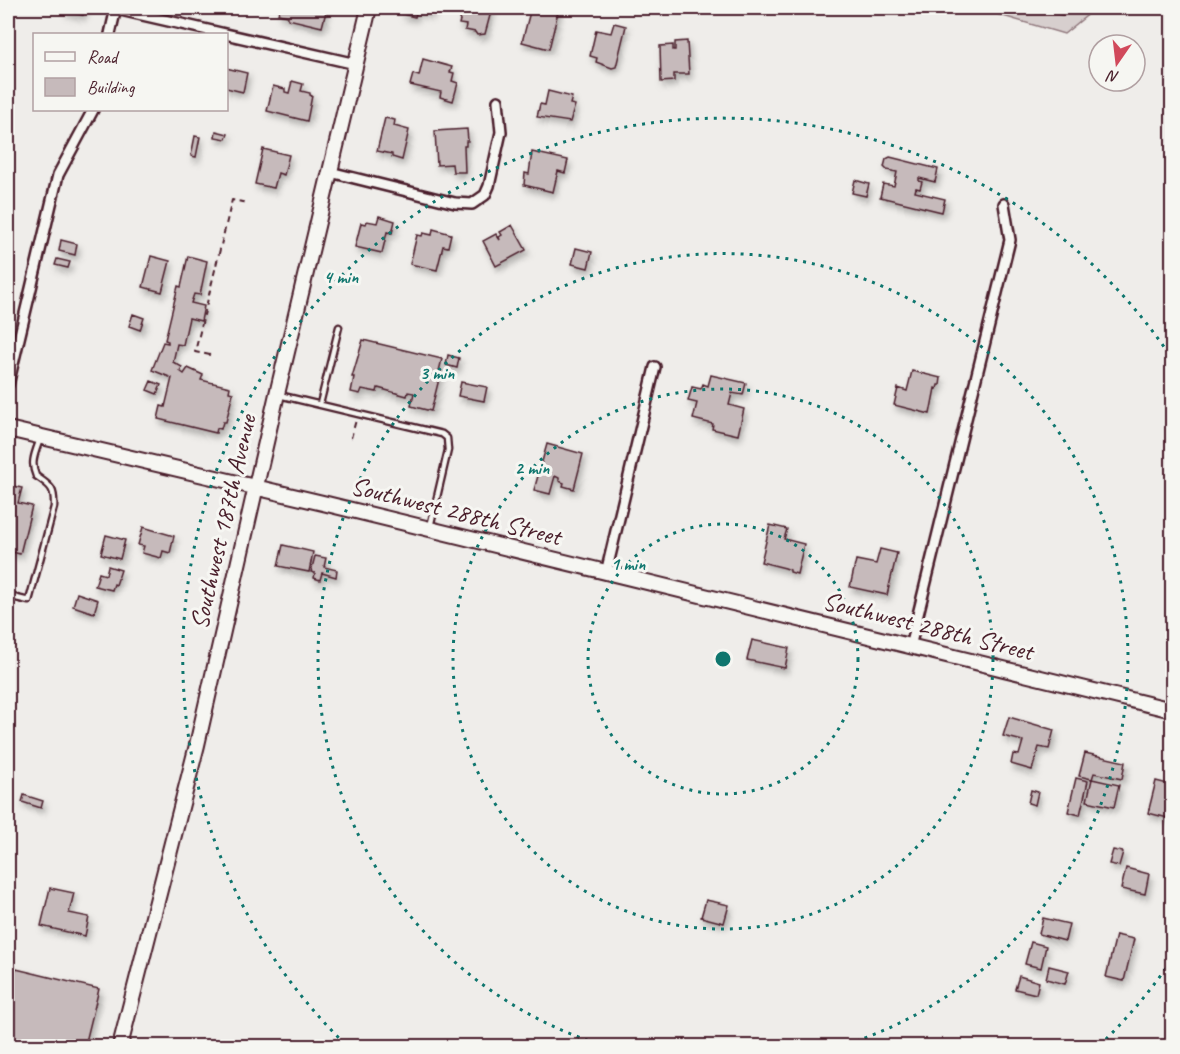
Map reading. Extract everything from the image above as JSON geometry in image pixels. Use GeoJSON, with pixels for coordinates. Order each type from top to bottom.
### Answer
{"type":"FeatureCollection","features":[{"type":"Feature","properties":{"kind":"street"},"geometry":{"type":"LineString","coordinates":[[110,33],[116,8],[223,33]]}},
{"type":"Feature","properties":{"kind":"street","name":"Southwest 187th Avenue"},"geometry":{"type":"LineString","coordinates":[[120,1047],[197,745],[255,488],[369,8]]}},
{"type":"Feature","properties":{"kind":"street"},"geometry":{"type":"LineString","coordinates":[[228,34],[356,64]]}},
{"type":"Feature","properties":{"kind":"street"},"geometry":{"type":"LineString","coordinates":[[330,172],[455,203],[472,204],[485,195],[489,186],[501,132],[498,101]]}},
{"type":"Feature","properties":{"kind":"street"},"geometry":{"type":"LineString","coordinates":[[8,385],[58,175],[92,111]]}},
{"type":"Feature","properties":{"kind":"street"},"geometry":{"type":"LineString","coordinates":[[910,647],[1010,240],[1004,204]]}},
{"type":"Feature","properties":{"kind":"street"},"geometry":{"type":"LineString","coordinates":[[606,573],[655,367]]}},
{"type":"Feature","properties":{"kind":"street","name":"Southwest 288th Street"},"geometry":{"type":"LineString","coordinates":[[8,429],[1173,710]]}},
{"type":"Feature","properties":{"kind":"lane"},"geometry":{"type":"LineString","coordinates":[[1038,8],[1062,11],[1067,9]]}},
{"type":"Feature","properties":{"kind":"lane"},"geometry":{"type":"LineString","coordinates":[[320,404],[339,327]]}},
{"type":"Feature","properties":{"kind":"lane"},"geometry":{"type":"LineString","coordinates":[[277,394],[442,434],[447,438],[448,450],[430,529]]}},
{"type":"Feature","properties":{"kind":"lane"},"geometry":{"type":"LineString","coordinates":[[8,596],[29,601],[54,507],[54,492],[47,483],[36,476],[33,469],[32,463],[40,436]]}},
{"type":"Feature","properties":{"kind":"path"},"geometry":{"type":"LineString","coordinates":[[1161,8],[1173,10]]}},
{"type":"Feature","properties":{"kind":"path"},"geometry":{"type":"LineString","coordinates":[[210,355],[195,352],[232,200],[247,204]]}},
{"type":"Feature","properties":{"kind":"path"},"geometry":{"type":"LineString","coordinates":[[351,438],[358,413]]}},
{"type":"Feature","properties":{"kind":"shaded area"},"geometry":{"type":"Polygon","coordinates":[[[976,8],[1096,8],[1064,34],[976,8]]]}},
{"type":"Feature","properties":{"kind":"building"},"geometry":{"type":"Polygon","coordinates":[[[65,8],[85,8],[83,15],[64,11],[65,8]]]}},
{"type":"Feature","properties":{"kind":"building"},"geometry":{"type":"Polygon","coordinates":[[[280,8],[327,8],[322,27],[288,19],[288,16],[278,14],[280,8]]]}},
{"type":"Feature","properties":{"kind":"building"},"geometry":{"type":"Polygon","coordinates":[[[404,8],[432,8],[431,14],[417,10],[415,17],[402,14],[404,8]]]}},
{"type":"Feature","properties":{"kind":"building"},"geometry":{"type":"Polygon","coordinates":[[[463,8],[492,8],[485,34],[477,35],[475,32],[465,30],[466,25],[459,24],[463,8]]]}},
{"type":"Feature","properties":{"kind":"building"},"geometry":{"type":"Polygon","coordinates":[[[531,8],[559,8],[549,49],[522,42],[531,8]]]}},
{"type":"Feature","properties":{"kind":"building"},"geometry":{"type":"Polygon","coordinates":[[[614,23],[626,26],[616,67],[612,68],[596,62],[597,58],[590,56],[596,30],[611,33],[614,23]]]}},
{"type":"Feature","properties":{"kind":"building"},"geometry":{"type":"Polygon","coordinates":[[[687,41],[689,74],[674,74],[674,81],[661,82],[660,46],[673,45],[673,50],[675,50],[675,42],[687,41]]]}},
{"type":"Feature","properties":{"kind":"building"},"geometry":{"type":"Polygon","coordinates":[[[423,59],[452,67],[450,72],[454,73],[452,81],[458,83],[453,101],[440,97],[441,92],[410,85],[413,74],[419,76],[423,59]]]}},
{"type":"Feature","properties":{"kind":"building"},"geometry":{"type":"Polygon","coordinates":[[[228,68],[247,73],[243,92],[228,88],[228,68]]]}},
{"type":"Feature","properties":{"kind":"building"},"geometry":{"type":"Polygon","coordinates":[[[292,81],[303,84],[301,91],[310,93],[312,96],[307,121],[267,111],[273,86],[285,89],[285,92],[289,93],[292,81]]]}},
{"type":"Feature","properties":{"kind":"building"},"geometry":{"type":"Polygon","coordinates":[[[548,91],[572,97],[570,104],[575,105],[570,122],[537,117],[540,104],[545,105],[548,91]]]}},
{"type":"Feature","properties":{"kind":"building"},"geometry":{"type":"Polygon","coordinates":[[[385,118],[395,120],[394,126],[409,130],[402,160],[392,157],[392,154],[377,151],[385,118]]]}},
{"type":"Feature","properties":{"kind":"building"},"geometry":{"type":"Polygon","coordinates":[[[467,129],[468,141],[464,146],[465,172],[453,172],[452,164],[437,165],[435,131],[467,129]]]}},
{"type":"Feature","properties":{"kind":"building"},"geometry":{"type":"Polygon","coordinates":[[[216,131],[228,134],[226,139],[215,137],[216,131]]]}},
{"type":"Feature","properties":{"kind":"building"},"geometry":{"type":"Polygon","coordinates":[[[195,136],[200,137],[196,157],[191,156],[195,136]]]}},
{"type":"Feature","properties":{"kind":"building"},"geometry":{"type":"Polygon","coordinates":[[[263,149],[289,155],[284,175],[278,173],[274,188],[255,184],[263,149]]]}},
{"type":"Feature","properties":{"kind":"building"},"geometry":{"type":"Polygon","coordinates":[[[532,152],[568,160],[565,173],[558,171],[553,192],[524,185],[525,173],[529,174],[532,152]]]}},
{"type":"Feature","properties":{"kind":"building"},"geometry":{"type":"Polygon","coordinates":[[[890,157],[938,169],[935,182],[919,178],[922,182],[920,189],[916,188],[915,192],[945,199],[942,212],[880,197],[883,184],[894,186],[897,172],[884,167],[886,159],[890,157]]]}},
{"type":"Feature","properties":{"kind":"building"},"geometry":{"type":"Polygon","coordinates":[[[855,180],[869,184],[866,196],[852,193],[855,180]]]}},
{"type":"Feature","properties":{"kind":"building"},"geometry":{"type":"Polygon","coordinates":[[[379,216],[395,221],[392,233],[387,232],[382,253],[355,247],[361,223],[366,224],[367,221],[377,223],[379,216]]]}},
{"type":"Feature","properties":{"kind":"building"},"geometry":{"type":"Polygon","coordinates":[[[512,225],[526,250],[496,266],[483,241],[496,234],[500,240],[499,237],[502,235],[500,232],[512,225]]]}},
{"type":"Feature","properties":{"kind":"building"},"geometry":{"type":"Polygon","coordinates":[[[433,229],[451,234],[448,247],[443,246],[437,270],[410,264],[417,235],[422,236],[423,233],[432,235],[433,229]]]}},
{"type":"Feature","properties":{"kind":"building"},"geometry":{"type":"Polygon","coordinates":[[[61,240],[77,244],[75,255],[59,251],[61,240]]]}},
{"type":"Feature","properties":{"kind":"building"},"geometry":{"type":"Polygon","coordinates":[[[576,248],[592,252],[588,268],[572,264],[576,248]]]}},
{"type":"Feature","properties":{"kind":"building"},"geometry":{"type":"Polygon","coordinates":[[[151,256],[170,261],[162,292],[143,287],[151,256]]]}},
{"type":"Feature","properties":{"kind":"building"},"geometry":{"type":"Polygon","coordinates":[[[188,256],[207,261],[200,295],[194,294],[191,303],[204,306],[201,321],[189,318],[183,345],[177,344],[173,362],[182,367],[180,371],[184,374],[188,368],[203,375],[201,380],[230,387],[229,392],[233,393],[226,422],[223,422],[221,429],[217,428],[216,433],[158,419],[161,406],[165,407],[172,378],[152,370],[163,342],[168,343],[165,340],[188,256]]]}},
{"type":"Feature","properties":{"kind":"building"},"geometry":{"type":"Polygon","coordinates":[[[57,259],[70,262],[68,268],[55,265],[57,259]]]}},
{"type":"Feature","properties":{"kind":"building"},"geometry":{"type":"Polygon","coordinates":[[[133,314],[144,318],[140,330],[129,326],[133,314]]]}},
{"type":"Feature","properties":{"kind":"building"},"geometry":{"type":"Polygon","coordinates":[[[363,340],[442,359],[431,411],[411,406],[414,393],[408,392],[407,396],[378,388],[377,392],[362,389],[360,394],[351,392],[354,377],[352,377],[363,340]]]}},
{"type":"Feature","properties":{"kind":"building"},"geometry":{"type":"Polygon","coordinates":[[[448,355],[459,358],[457,368],[446,365],[448,355]]]}},
{"type":"Feature","properties":{"kind":"building"},"geometry":{"type":"Polygon","coordinates":[[[912,371],[941,378],[940,385],[937,389],[935,388],[930,414],[894,405],[898,388],[907,391],[912,371]]]}},
{"type":"Feature","properties":{"kind":"building"},"geometry":{"type":"Polygon","coordinates":[[[711,375],[746,383],[743,395],[732,393],[729,405],[744,409],[738,435],[712,429],[713,424],[693,419],[697,403],[688,401],[692,387],[701,389],[703,384],[708,386],[711,375]]]}},
{"type":"Feature","properties":{"kind":"building"},"geometry":{"type":"Polygon","coordinates":[[[151,381],[161,385],[157,394],[147,390],[151,381]]]}},
{"type":"Feature","properties":{"kind":"building"},"geometry":{"type":"Polygon","coordinates":[[[461,382],[487,387],[484,401],[458,396],[461,382]]]}},
{"type":"Feature","properties":{"kind":"building"},"geometry":{"type":"Polygon","coordinates":[[[547,444],[583,454],[574,489],[563,486],[564,483],[555,476],[550,494],[534,490],[547,444]]]}},
{"type":"Feature","properties":{"kind":"building"},"geometry":{"type":"Polygon","coordinates":[[[13,486],[22,488],[18,503],[32,506],[20,554],[8,551],[8,501],[13,486]]]}},
{"type":"Feature","properties":{"kind":"building"},"geometry":{"type":"Polygon","coordinates":[[[770,525],[787,529],[784,539],[804,544],[797,574],[785,568],[761,562],[770,525]]]}},
{"type":"Feature","properties":{"kind":"building"},"geometry":{"type":"Polygon","coordinates":[[[143,527],[174,536],[170,553],[163,551],[161,558],[142,553],[144,546],[138,545],[143,527]]]}},
{"type":"Feature","properties":{"kind":"building"},"geometry":{"type":"Polygon","coordinates":[[[106,535],[125,540],[120,559],[101,554],[106,535]]]}},
{"type":"Feature","properties":{"kind":"building"},"geometry":{"type":"Polygon","coordinates":[[[283,545],[313,552],[309,572],[278,566],[283,545]]]}},
{"type":"Feature","properties":{"kind":"building"},"geometry":{"type":"Polygon","coordinates":[[[880,549],[897,553],[887,595],[850,587],[856,560],[876,564],[880,549]]]}},
{"type":"Feature","properties":{"kind":"building"},"geometry":{"type":"Polygon","coordinates":[[[315,556],[326,558],[324,567],[337,570],[336,577],[322,573],[320,580],[314,578],[315,573],[311,572],[315,556]]]}},
{"type":"Feature","properties":{"kind":"building"},"geometry":{"type":"Polygon","coordinates":[[[108,566],[121,570],[112,590],[95,586],[99,573],[106,575],[108,566]]]}},
{"type":"Feature","properties":{"kind":"building"},"geometry":{"type":"Polygon","coordinates":[[[77,593],[98,600],[94,613],[73,606],[77,593]]]}},
{"type":"Feature","properties":{"kind":"building"},"geometry":{"type":"Polygon","coordinates":[[[752,640],[789,648],[785,668],[747,660],[752,640]]]}},
{"type":"Feature","properties":{"kind":"building"},"geometry":{"type":"Polygon","coordinates":[[[1009,717],[1054,730],[1049,749],[1039,747],[1032,770],[1011,764],[1013,754],[1019,755],[1023,741],[1003,736],[1009,717]]]}},
{"type":"Feature","properties":{"kind":"building"},"geometry":{"type":"Polygon","coordinates":[[[1085,753],[1125,762],[1122,779],[1094,773],[1092,779],[1079,776],[1085,753]]]}},
{"type":"Feature","properties":{"kind":"building"},"geometry":{"type":"Polygon","coordinates":[[[1076,778],[1088,781],[1080,815],[1068,812],[1076,778]]]}},
{"type":"Feature","properties":{"kind":"building"},"geometry":{"type":"Polygon","coordinates":[[[1092,779],[1119,785],[1114,807],[1087,801],[1092,779]]]}},
{"type":"Feature","properties":{"kind":"building"},"geometry":{"type":"Polygon","coordinates":[[[1156,781],[1172,785],[1172,819],[1148,813],[1156,781]]]}},
{"type":"Feature","properties":{"kind":"building"},"geometry":{"type":"Polygon","coordinates":[[[1031,790],[1038,792],[1035,805],[1028,803],[1031,790]]]}},
{"type":"Feature","properties":{"kind":"building"},"geometry":{"type":"Polygon","coordinates":[[[24,795],[43,801],[41,808],[22,802],[24,795]]]}},
{"type":"Feature","properties":{"kind":"building"},"geometry":{"type":"Polygon","coordinates":[[[1113,850],[1123,852],[1119,866],[1109,864],[1113,850]]]}},
{"type":"Feature","properties":{"kind":"building"},"geometry":{"type":"Polygon","coordinates":[[[1126,868],[1149,874],[1145,894],[1121,889],[1126,868]]]}},
{"type":"Feature","properties":{"kind":"building"},"geometry":{"type":"Polygon","coordinates":[[[50,888],[74,893],[69,913],[89,917],[85,936],[41,926],[50,888]]]}},
{"type":"Feature","properties":{"kind":"building"},"geometry":{"type":"Polygon","coordinates":[[[706,900],[729,905],[724,923],[701,917],[706,900]]]}},
{"type":"Feature","properties":{"kind":"building"},"geometry":{"type":"Polygon","coordinates":[[[1043,918],[1069,924],[1065,941],[1039,934],[1043,918]]]}},
{"type":"Feature","properties":{"kind":"building"},"geometry":{"type":"Polygon","coordinates":[[[1116,935],[1134,939],[1124,981],[1106,977],[1116,935]]]}},
{"type":"Feature","properties":{"kind":"building"},"geometry":{"type":"Polygon","coordinates":[[[1031,942],[1046,946],[1041,968],[1025,964],[1031,942]]]}},
{"type":"Feature","properties":{"kind":"building"},"geometry":{"type":"Polygon","coordinates":[[[1049,966],[1069,971],[1065,984],[1046,979],[1049,966]]]}},
{"type":"Feature","properties":{"kind":"building"},"geometry":{"type":"Polygon","coordinates":[[[8,967],[99,989],[85,1046],[8,1046],[8,967]]]}},
{"type":"Feature","properties":{"kind":"building"},"geometry":{"type":"Polygon","coordinates":[[[1019,976],[1039,982],[1036,994],[1015,989],[1019,976]]]}}]}
